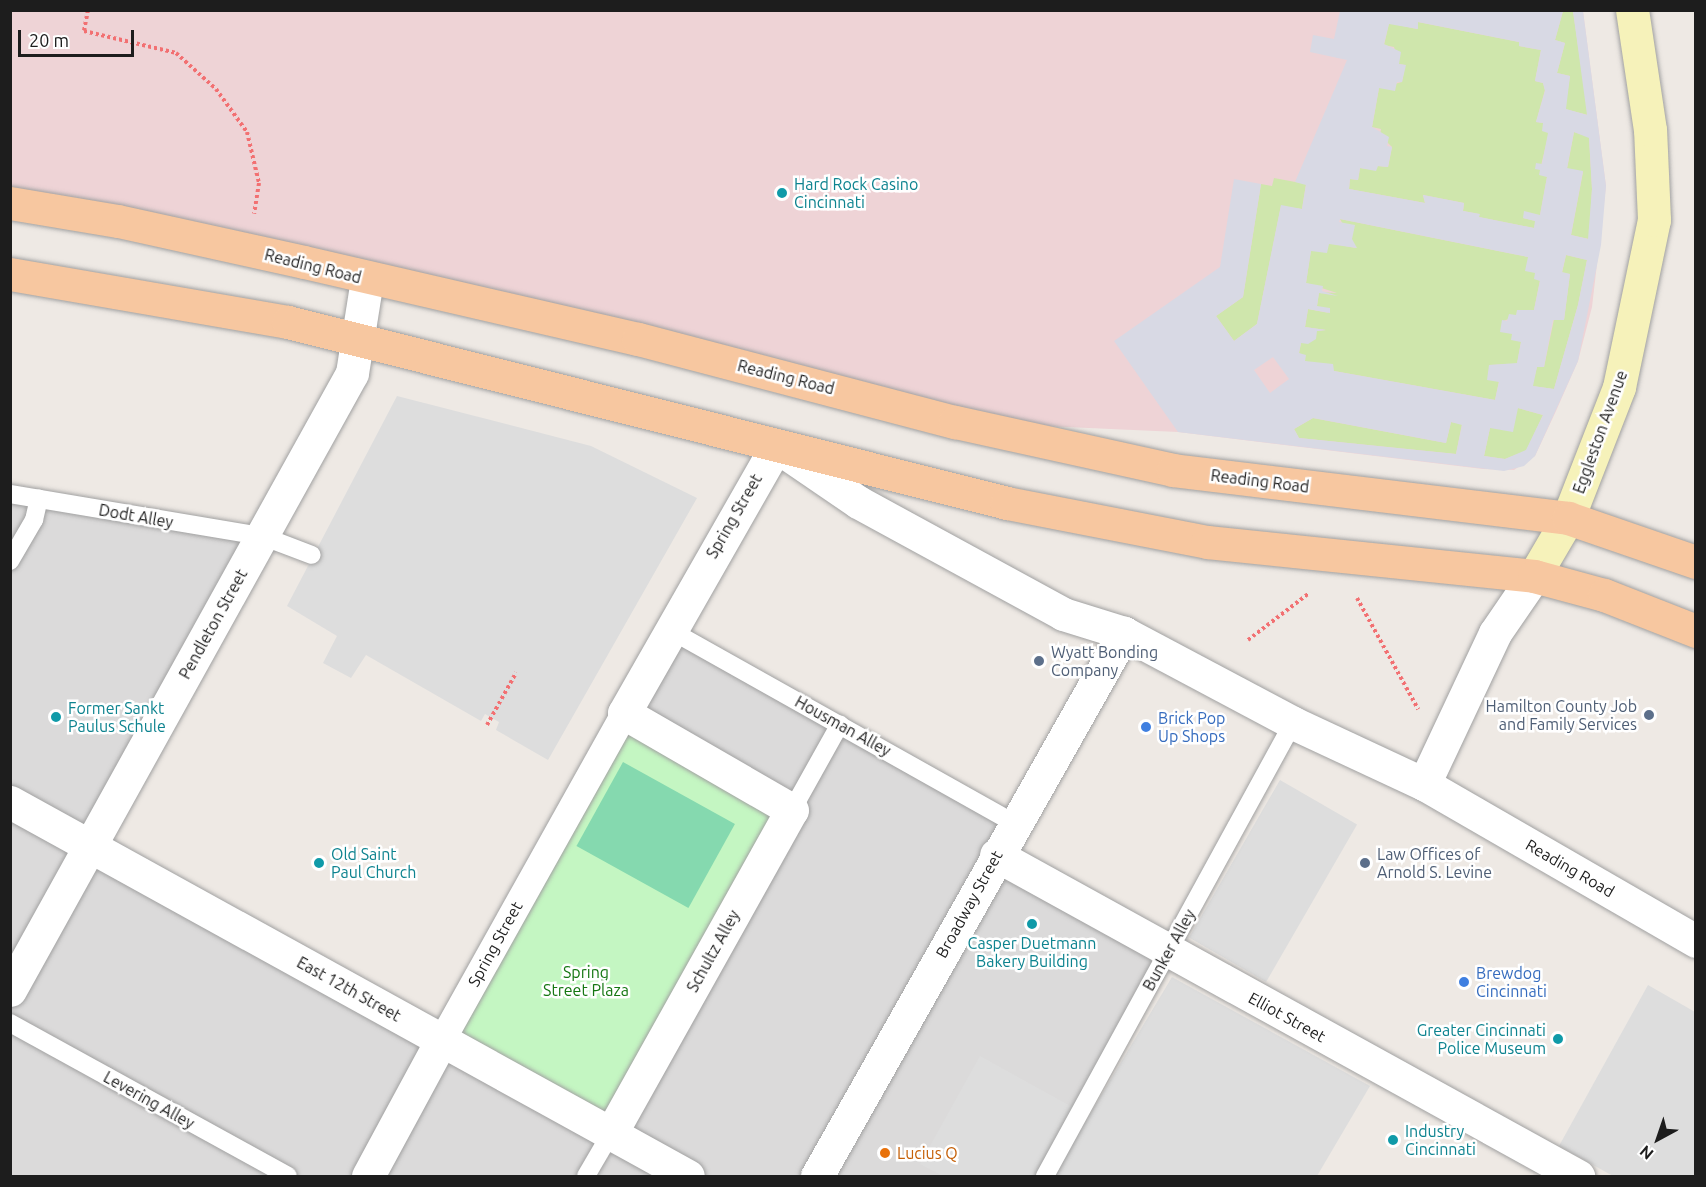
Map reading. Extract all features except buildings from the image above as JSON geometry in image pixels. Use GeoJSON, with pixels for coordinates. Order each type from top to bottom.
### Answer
{"type":"FeatureCollection","features":[{"type":"Feature","properties":{"kind":"main road","name":"Eggleston Avenue"},"geometry":{"type":"LineString","coordinates":[[1534,576],[1568,518],[1619,387],[1654,220],[1650,130],[1632,10]]}},
{"type":"Feature","properties":{"kind":"main road","name":"Reading Road"},"geometry":{"type":"LineString","coordinates":[[10,203],[118,221],[638,339],[955,422],[1173,470],[1568,518],[1695,562]]}},
{"type":"Feature","properties":{"kind":"main road","name":"Reading Road"},"geometry":{"type":"LineString","coordinates":[[10,274],[288,322],[1007,503],[1208,542],[1534,576],[1604,595],[1695,631]]}},
{"type":"Feature","properties":{"kind":"street","name":"Pendleton Street"},"geometry":{"type":"LineString","coordinates":[[10,990],[352,373],[355,339],[367,279]]}},
{"type":"Feature","properties":{"kind":"street","name":"Spring Street"},"geometry":{"type":"LineString","coordinates":[[368,1176],[441,1039],[776,446]]}},
{"type":"Feature","properties":{"kind":"street","name":"Reading Road"},"geometry":{"type":"LineString","coordinates":[[776,446],[858,502],[1063,614],[1124,633],[1293,723],[1424,784],[1695,940]]}},
{"type":"Feature","properties":{"kind":"street","name":"Eggleston Avenue"},"geometry":{"type":"LineString","coordinates":[[1424,784],[1496,633],[1534,576]]}},
{"type":"Feature","properties":{"kind":"street","name":"Broadway Street"},"geometry":{"type":"LineString","coordinates":[[817,1176],[1014,823],[1124,633]]}},
{"type":"Feature","properties":{"kind":"street"},"geometry":{"type":"LineString","coordinates":[[624,713],[792,810]]}},
{"type":"Feature","properties":{"kind":"street","name":"East 12th Street"},"geometry":{"type":"LineString","coordinates":[[10,802],[688,1176]]}},
{"type":"Feature","properties":{"kind":"street","name":"Schultz Alley"},"geometry":{"type":"LineString","coordinates":[[610,1135],[792,810]]}},
{"type":"Feature","properties":{"kind":"street","name":"Elliot Street"},"geometry":{"type":"LineString","coordinates":[[996,855],[1578,1176]]}},
{"type":"Feature","properties":{"kind":"lane","name":"Dodt Alley"},"geometry":{"type":"LineString","coordinates":[[10,494],[262,536],[312,555]]}},
{"type":"Feature","properties":{"kind":"lane"},"geometry":{"type":"LineString","coordinates":[[10,561],[34,520],[39,499]]}},
{"type":"Feature","properties":{"kind":"lane","name":"Housman Alley"},"geometry":{"type":"LineString","coordinates":[[670,630],[1014,823]]}},
{"type":"Feature","properties":{"kind":"lane","name":"Bunker Alley"},"geometry":{"type":"LineString","coordinates":[[1047,1167],[1169,951],[1293,723]]}},
{"type":"Feature","properties":{"kind":"lane","name":"Schultz Alley"},"geometry":{"type":"LineString","coordinates":[[792,810],[840,724]]}},
{"type":"Feature","properties":{"kind":"lane","name":"Levering Alley"},"geometry":{"type":"LineString","coordinates":[[10,1023],[288,1176]]}},
{"type":"Feature","properties":{"kind":"lane","name":"Schultz Alley"},"geometry":{"type":"LineString","coordinates":[[586,1176],[610,1135]]}},
{"type":"Feature","properties":{"kind":"path"},"geometry":{"type":"LineString","coordinates":[[88,10],[84,31],[176,53],[216,89],[247,132],[259,183],[247,250]]}},
{"type":"Feature","properties":{"kind":"path"},"geometry":{"type":"LineString","coordinates":[[1248,640],[1308,594]]}},
{"type":"Feature","properties":{"kind":"path"},"geometry":{"type":"LineString","coordinates":[[1357,598],[1421,715]]}},
{"type":"Feature","properties":{"kind":"path"},"geometry":{"type":"LineString","coordinates":[[488,725],[516,673]]}},
{"type":"Feature","properties":{"kind":"shaded area","name":"Hard Rock Casino Cincinnati"},"geometry":{"type":"Polygon","coordinates":[[[10,11],[1583,11],[1606,186],[1592,307],[1578,361],[1535,456],[1514,470],[1483,469],[1178,432],[955,422],[11,203],[10,11]]]}},
{"type":"Feature","properties":{"kind":"shaded area"},"geometry":{"type":"Polygon","coordinates":[[[1340,11],[1563,11],[1555,40],[1565,43],[1557,73],[1570,76],[1566,109],[1587,115],[1573,11],[1583,11],[1606,186],[1601,245],[1578,361],[1535,456],[1524,466],[1504,471],[1178,432],[1114,341],[1220,267],[1234,179],[1261,184],[1243,297],[1216,316],[1234,341],[1257,324],[1281,205],[1302,209],[1306,185],[1295,182],[1347,60],[1310,52],[1313,35],[1334,39],[1340,11]],[[1418,22],[1418,29],[1389,24],[1384,44],[1401,52],[1399,64],[1406,65],[1402,82],[1397,82],[1395,91],[1379,88],[1372,127],[1389,137],[1387,146],[1392,147],[1388,167],[1378,166],[1376,171],[1360,168],[1358,180],[1350,179],[1349,189],[1425,203],[1423,195],[1464,203],[1463,211],[1480,214],[1479,217],[1534,228],[1535,221],[1523,218],[1524,211],[1540,215],[1547,177],[1539,175],[1540,170],[1535,169],[1536,163],[1542,164],[1548,133],[1542,131],[1543,123],[1536,122],[1545,91],[1543,83],[1535,81],[1541,50],[1519,46],[1519,42],[1418,22]],[[1574,132],[1567,168],[1583,171],[1571,235],[1588,239],[1592,189],[1589,138],[1574,132]],[[1340,219],[1339,222],[1355,225],[1352,239],[1357,248],[1329,244],[1327,253],[1311,251],[1306,283],[1323,286],[1322,291],[1338,296],[1319,293],[1317,306],[1330,308],[1330,313],[1308,309],[1305,327],[1326,330],[1317,331],[1316,339],[1308,344],[1301,343],[1299,353],[1306,355],[1305,361],[1333,364],[1334,371],[1495,400],[1499,382],[1487,380],[1489,365],[1517,363],[1521,342],[1511,340],[1512,334],[1500,332],[1502,320],[1507,321],[1509,314],[1516,315],[1517,310],[1534,310],[1540,281],[1534,279],[1535,273],[1525,271],[1528,257],[1340,219]],[[1566,255],[1562,272],[1570,274],[1564,320],[1553,320],[1544,367],[1537,367],[1533,386],[1554,389],[1578,305],[1587,260],[1566,255]],[[1273,357],[1254,370],[1270,393],[1289,379],[1273,357]],[[1518,408],[1513,432],[1490,428],[1484,456],[1505,459],[1526,450],[1543,415],[1518,408]],[[1313,418],[1294,429],[1299,438],[1456,454],[1462,425],[1451,422],[1446,443],[1313,418]]]}},
{"type":"Feature","properties":{"kind":"shaded area"},"geometry":{"type":"Polygon","coordinates":[[[397,396],[591,446],[697,498],[548,760],[496,730],[499,722],[485,714],[481,721],[366,655],[351,678],[323,663],[337,636],[287,606],[397,396]]]}},
{"type":"Feature","properties":{"kind":"shaded area"},"geometry":{"type":"Polygon","coordinates":[[[10,494],[262,536],[91,845],[442,1039],[670,630],[1014,823],[996,855],[1169,951],[1045,1176],[11,1176],[10,494]]]}},
{"type":"Feature","properties":{"kind":"shaded area"},"geometry":{"type":"Polygon","coordinates":[[[1280,780],[1357,824],[1266,982],[1189,938],[1280,780]]]}},
{"type":"Feature","properties":{"kind":"shaded area"},"geometry":{"type":"Polygon","coordinates":[[[1172,977],[1370,1086],[1317,1176],[1053,1176],[1172,977]]]}},
{"type":"Feature","properties":{"kind":"shaded area"},"geometry":{"type":"Polygon","coordinates":[[[1648,985],[1695,1012],[1695,1176],[1613,1176],[1559,1146],[1648,985]]]}},
{"type":"Feature","properties":{"kind":"shaded area"},"geometry":{"type":"Polygon","coordinates":[[[980,1056],[1074,1108],[1034,1176],[943,1176],[920,1164],[980,1056]]]}},
{"type":"Feature","properties":{"kind":"green space"},"geometry":{"type":"Polygon","coordinates":[[[1563,11],[1573,11],[1588,115],[1565,109],[1570,76],[1557,73],[1565,43],[1555,40],[1563,11]]]}},
{"type":"Feature","properties":{"kind":"green space"},"geometry":{"type":"Polygon","coordinates":[[[1418,22],[1519,42],[1519,46],[1541,50],[1535,81],[1543,83],[1545,90],[1536,122],[1543,123],[1549,132],[1540,170],[1547,177],[1540,215],[1523,218],[1536,221],[1534,228],[1479,217],[1479,214],[1463,211],[1464,203],[1423,195],[1425,203],[1349,189],[1350,179],[1358,180],[1360,168],[1376,170],[1377,166],[1388,167],[1392,147],[1380,135],[1381,129],[1372,127],[1379,88],[1402,82],[1405,65],[1399,64],[1394,47],[1384,45],[1389,23],[1417,29],[1418,22]]]}},
{"type":"Feature","properties":{"kind":"green space"},"geometry":{"type":"Polygon","coordinates":[[[1574,132],[1589,137],[1592,189],[1589,239],[1571,235],[1583,172],[1567,169],[1574,132]]]}},
{"type":"Feature","properties":{"kind":"green space"},"geometry":{"type":"Polygon","coordinates":[[[1274,178],[1306,184],[1302,209],[1281,206],[1257,324],[1234,341],[1216,316],[1243,297],[1261,184],[1272,186],[1274,178]]]}},
{"type":"Feature","properties":{"kind":"green space"},"geometry":{"type":"Polygon","coordinates":[[[1340,219],[1528,257],[1540,280],[1534,310],[1503,321],[1521,342],[1517,364],[1489,365],[1499,381],[1495,400],[1334,371],[1305,361],[1299,353],[1301,343],[1317,331],[1326,330],[1305,327],[1308,309],[1329,313],[1317,306],[1319,292],[1337,293],[1306,283],[1311,250],[1328,243],[1356,248],[1340,219]]]}},
{"type":"Feature","properties":{"kind":"green space"},"geometry":{"type":"Polygon","coordinates":[[[1566,255],[1587,260],[1578,305],[1554,389],[1532,386],[1537,367],[1544,367],[1554,319],[1564,320],[1570,274],[1562,273],[1566,255]]]}},
{"type":"Feature","properties":{"kind":"green space"},"geometry":{"type":"Polygon","coordinates":[[[1518,408],[1543,415],[1526,451],[1505,459],[1484,456],[1490,428],[1518,408]]]}},
{"type":"Feature","properties":{"kind":"green space"},"geometry":{"type":"Polygon","coordinates":[[[1313,418],[1446,443],[1451,422],[1462,424],[1456,454],[1299,438],[1294,429],[1313,418]]]}},
{"type":"Feature","properties":{"kind":"green space","name":"Spring Street Plaza"},"geometry":{"type":"Polygon","coordinates":[[[624,713],[792,810],[606,1133],[438,1036],[624,713]]]}},
{"type":"Feature","properties":{"kind":"green space"},"geometry":{"type":"Polygon","coordinates":[[[623,762],[735,824],[688,908],[576,846],[623,762]]]}},
{"type":"Feature","properties":{"kind":"place","name":"Hard Rock Casino Cincinnati"},"geometry":{"type":"Point","coordinates":[782,193]}},
{"type":"Feature","properties":{"kind":"place","name":"Wyatt Bonding Company"},"geometry":{"type":"Point","coordinates":[1039,661]}},
{"type":"Feature","properties":{"kind":"place","name":"Hamilton County Job and Family Services"},"geometry":{"type":"Point","coordinates":[1649,715]}},
{"type":"Feature","properties":{"kind":"place","name":"Former Sankt Paulus Schule"},"geometry":{"type":"Point","coordinates":[56,717]}},
{"type":"Feature","properties":{"kind":"place","name":"Brick Pop Up Shops"},"geometry":{"type":"Point","coordinates":[1146,727]}},
{"type":"Feature","properties":{"kind":"place","name":"Old Saint Paul Church"},"geometry":{"type":"Point","coordinates":[319,863]}},
{"type":"Feature","properties":{"kind":"place","name":"Law Offices of Arnold S. Levine"},"geometry":{"type":"Point","coordinates":[1365,863]}},
{"type":"Feature","properties":{"kind":"place","name":"Casper Duetmann Bakery Building"},"geometry":{"type":"Point","coordinates":[1032,924]}},
{"type":"Feature","properties":{"kind":"place","name":"Brewdog Cincinnati"},"geometry":{"type":"Point","coordinates":[1464,982]}},
{"type":"Feature","properties":{"kind":"place","name":"Greater Cincinnati Police Museum"},"geometry":{"type":"Point","coordinates":[1558,1039]}},
{"type":"Feature","properties":{"kind":"place","name":"Industry Cincinnati"},"geometry":{"type":"Point","coordinates":[1393,1140]}},
{"type":"Feature","properties":{"kind":"place","name":"Lucius Q"},"geometry":{"type":"Point","coordinates":[885,1153]}}]}
